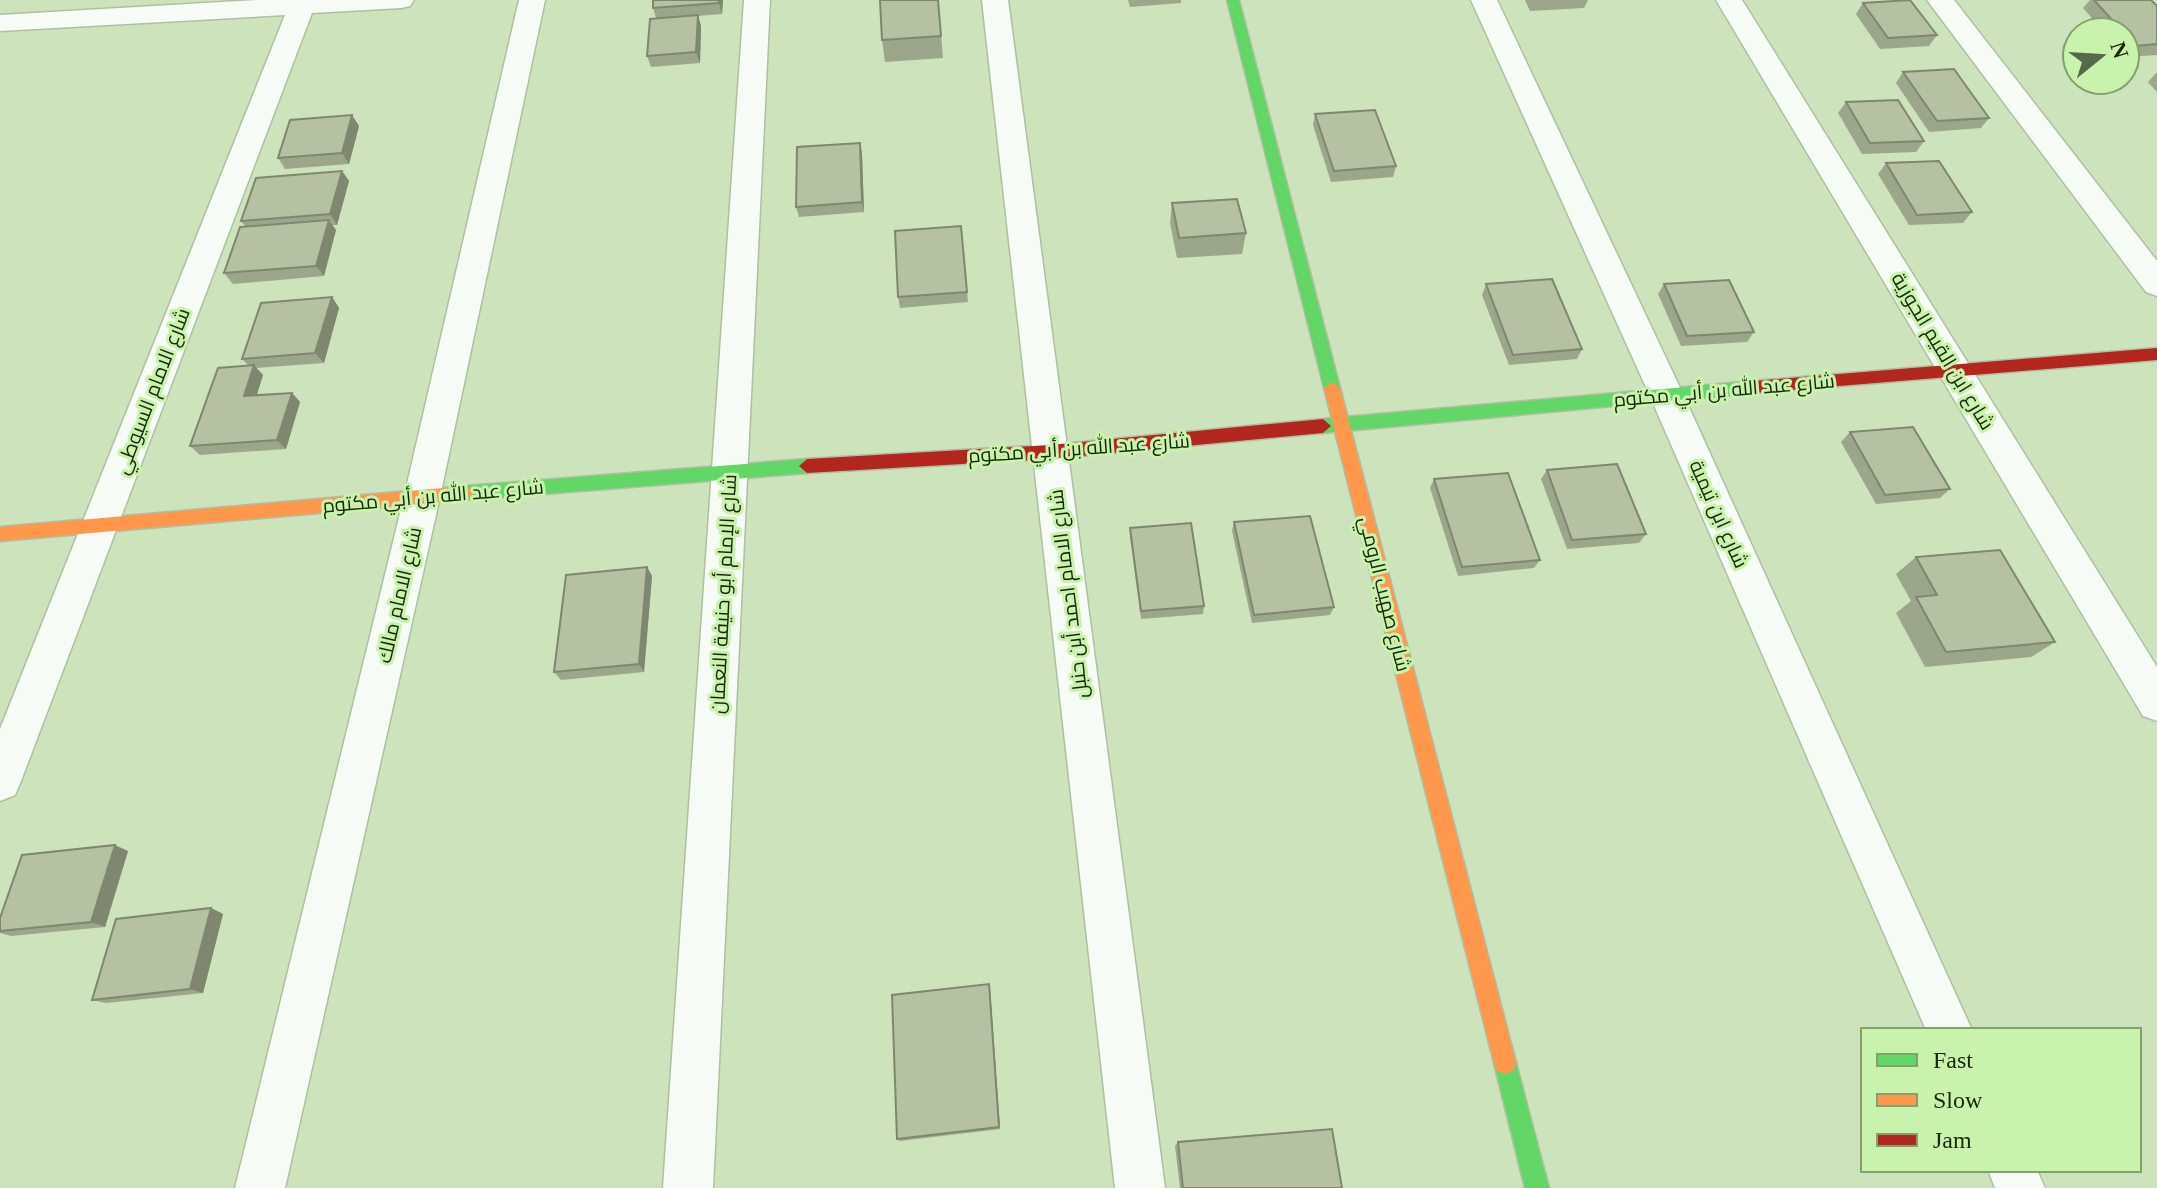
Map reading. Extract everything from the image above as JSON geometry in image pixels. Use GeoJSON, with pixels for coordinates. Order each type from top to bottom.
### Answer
{"type":"FeatureCollection","features":[{"type":"Feature","properties":{"kind":"street"},"geometry":{"type":"LineString","coordinates":[[0,23],[401,0]]}},
{"type":"Feature","properties":{"kind":"street","name":"شارع الامام مالك"},"geometry":{"type":"LineString","coordinates":[[260,1188],[422,497],[532,0]]}},
{"type":"Feature","properties":{"kind":"street","name":"شارع الإمام أبو حنيفة النعمان"},"geometry":{"type":"LineString","coordinates":[[688,1188],[757,0]]}},
{"type":"Feature","properties":{"kind":"street","name":"شارع الامام احمد أبن حنبل"},"geometry":{"type":"LineString","coordinates":[[995,0],[1140,1188]]}},
{"type":"Feature","properties":{"kind":"street","name":"شارع صهيب الرومي"},"geometry":{"type":"LineString","coordinates":[[1233,0],[1537,1188]]}},
{"type":"Feature","properties":{"kind":"street","name":"شارع ابن تيمية"},"geometry":{"type":"LineString","coordinates":[[1484,0],[1666,394],[1948,1028]]}},
{"type":"Feature","properties":{"kind":"street","name":"شارع ابن القيم الجوزية"},"geometry":{"type":"LineString","coordinates":[[1729,0],[2157,703]]}},
{"type":"Feature","properties":{"kind":"street"},"geometry":{"type":"LineString","coordinates":[[1940,0],[2157,284]]}},
{"type":"Feature","properties":{"kind":"street","name":"شارع الامام السيوطي"},"geometry":{"type":"LineString","coordinates":[[0,781],[302,4]]}},
{"type":"Feature","properties":{"kind":"street","name":"شارع عبد الله بن أبي مكتوم"},"geometry":{"type":"LineString","coordinates":[[0,534],[730,470],[1050,452],[1666,394],[2157,354]]}},
{"type":"Feature","properties":{"kind":"building"},"geometry":{"type":"Polygon","coordinates":[[[653,0],[719,0],[719,3],[653,8],[653,0]]]}},
{"type":"Feature","properties":{"kind":"building"},"geometry":{"type":"Polygon","coordinates":[[[880,0],[938,0],[941,36],[882,40],[880,0]]]}},
{"type":"Feature","properties":{"kind":"building"},"geometry":{"type":"Polygon","coordinates":[[[1910,0],[1937,35],[1888,38],[1863,3],[1910,0]]]}},
{"type":"Feature","properties":{"kind":"building"},"geometry":{"type":"Polygon","coordinates":[[[2094,0],[2151,0],[2157,6],[2157,44],[2141,45],[2141,16],[2108,16],[2094,0]]]}},
{"type":"Feature","properties":{"kind":"building"},"geometry":{"type":"Polygon","coordinates":[[[698,15],[696,52],[647,56],[650,19],[698,15]]]}},
{"type":"Feature","properties":{"kind":"building"},"geometry":{"type":"Polygon","coordinates":[[[1954,69],[1989,118],[1937,121],[1903,72],[1954,69]]]}},
{"type":"Feature","properties":{"kind":"building"},"geometry":{"type":"Polygon","coordinates":[[[1898,100],[1924,141],[1870,143],[1846,102],[1898,100]]]}},
{"type":"Feature","properties":{"kind":"building"},"geometry":{"type":"Polygon","coordinates":[[[1375,110],[1396,166],[1334,171],[1315,114],[1375,110]]]}},
{"type":"Feature","properties":{"kind":"building"},"geometry":{"type":"Polygon","coordinates":[[[352,115],[342,153],[278,158],[290,120],[352,115]]]}},
{"type":"Feature","properties":{"kind":"building"},"geometry":{"type":"Polygon","coordinates":[[[860,143],[862,202],[796,207],[797,147],[860,143]]]}},
{"type":"Feature","properties":{"kind":"building"},"geometry":{"type":"Polygon","coordinates":[[[1939,161],[1972,212],[1917,215],[1886,163],[1939,161]]]}},
{"type":"Feature","properties":{"kind":"building"},"geometry":{"type":"Polygon","coordinates":[[[342,171],[330,214],[241,221],[256,178],[342,171]]]}},
{"type":"Feature","properties":{"kind":"building"},"geometry":{"type":"Polygon","coordinates":[[[1237,199],[1246,233],[1179,238],[1172,203],[1237,199]]]}},
{"type":"Feature","properties":{"kind":"building"},"geometry":{"type":"Polygon","coordinates":[[[329,220],[316,266],[224,273],[240,227],[329,220]]]}},
{"type":"Feature","properties":{"kind":"building"},"geometry":{"type":"Polygon","coordinates":[[[961,226],[967,292],[898,297],[895,231],[961,226]]]}},
{"type":"Feature","properties":{"kind":"building"},"geometry":{"type":"Polygon","coordinates":[[[1552,279],[1582,349],[1513,355],[1486,284],[1552,279]]]}},
{"type":"Feature","properties":{"kind":"building"},"geometry":{"type":"Polygon","coordinates":[[[1729,280],[1754,332],[1687,336],[1664,284],[1729,280]]]}},
{"type":"Feature","properties":{"kind":"building"},"geometry":{"type":"Polygon","coordinates":[[[332,297],[315,353],[242,359],[261,303],[332,297]]]}},
{"type":"Feature","properties":{"kind":"building"},"geometry":{"type":"Polygon","coordinates":[[[254,365],[244,396],[292,393],[277,440],[190,446],[218,368],[254,365]]]}},
{"type":"Feature","properties":{"kind":"building"},"geometry":{"type":"Polygon","coordinates":[[[1913,427],[1950,489],[1885,495],[1850,432],[1913,427]]]}},
{"type":"Feature","properties":{"kind":"building"},"geometry":{"type":"Polygon","coordinates":[[[1617,464],[1646,534],[1572,540],[1547,470],[1617,464]]]}},
{"type":"Feature","properties":{"kind":"building"},"geometry":{"type":"Polygon","coordinates":[[[1508,473],[1540,560],[1462,567],[1434,479],[1508,473]]]}},
{"type":"Feature","properties":{"kind":"building"},"geometry":{"type":"Polygon","coordinates":[[[1310,516],[1334,607],[1254,615],[1234,522],[1310,516]]]}},
{"type":"Feature","properties":{"kind":"building"},"geometry":{"type":"Polygon","coordinates":[[[1191,523],[1204,606],[1141,611],[1130,528],[1191,523]]]}},
{"type":"Feature","properties":{"kind":"building"},"geometry":{"type":"Polygon","coordinates":[[[2000,550],[2055,642],[1946,652],[1916,597],[1937,595],[1916,557],[2000,550]]]}},
{"type":"Feature","properties":{"kind":"building"},"geometry":{"type":"Polygon","coordinates":[[[647,567],[639,664],[554,672],[566,575],[647,567]]]}},
{"type":"Feature","properties":{"kind":"building"},"geometry":{"type":"Polygon","coordinates":[[[115,845],[91,922],[0,931],[0,918],[22,855],[115,845]]]}},
{"type":"Feature","properties":{"kind":"building"},"geometry":{"type":"Polygon","coordinates":[[[211,908],[190,989],[92,1000],[116,919],[211,908]]]}},
{"type":"Feature","properties":{"kind":"building"},"geometry":{"type":"Polygon","coordinates":[[[989,984],[999,1127],[897,1139],[892,995],[989,984]]]}},
{"type":"Feature","properties":{"kind":"building"},"geometry":{"type":"Polygon","coordinates":[[[1332,1129],[1342,1188],[1183,1188],[1178,1142],[1332,1129]]]}},
{"type":"Feature","properties":{"kind":"traffic: fast"},"geometry":{"type":"LineString","coordinates":[[1233,0],[1332,388]]}},
{"type":"Feature","properties":{"kind":"traffic: fast"},"geometry":{"type":"LineString","coordinates":[[1323,426],[1754,387]]}},
{"type":"Feature","properties":{"kind":"traffic: fast"},"geometry":{"type":"LineString","coordinates":[[466,493],[807,466]]}},
{"type":"Feature","properties":{"kind":"traffic: fast"},"geometry":{"type":"LineString","coordinates":[[1505,1063],[1537,1188]]}},
{"type":"Feature","properties":{"kind":"traffic: slow"},"geometry":{"type":"LineString","coordinates":[[1332,388],[1505,1063]]}},
{"type":"Feature","properties":{"kind":"traffic: slow"},"geometry":{"type":"LineString","coordinates":[[0,534],[466,493]]}},
{"type":"Feature","properties":{"kind":"traffic: jam"},"geometry":{"type":"LineString","coordinates":[[1754,387],[2157,354]]}},
{"type":"Feature","properties":{"kind":"traffic: jam"},"geometry":{"type":"LineString","coordinates":[[807,466],[1050,452],[1323,426]]}}]}
